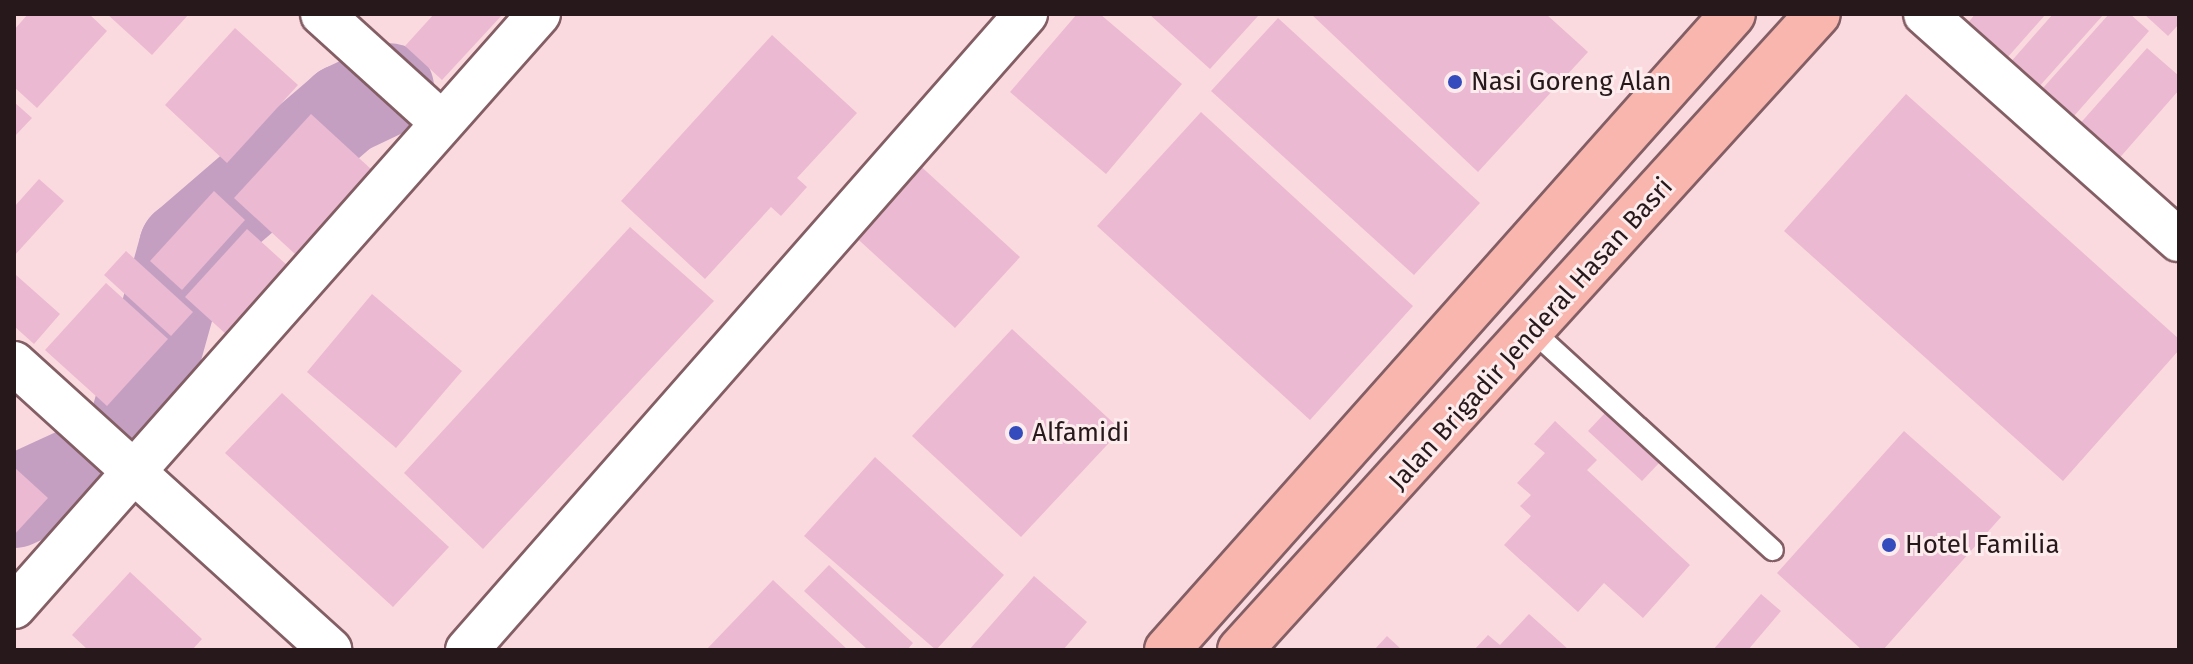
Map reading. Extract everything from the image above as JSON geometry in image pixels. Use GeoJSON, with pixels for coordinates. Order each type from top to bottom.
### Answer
{"type":"FeatureCollection","features":[{"type":"Feature","properties":{"kind":"highway"},"geometry":{"type":"LineString","coordinates":[[1167,650],[1733,14]]}},
{"type":"Feature","properties":{"kind":"highway","name":"Jalan Brigadir Jenderal Hasan Basri"},"geometry":{"type":"LineString","coordinates":[[1240,650],[1535,333],[1818,14]]}},
{"type":"Feature","properties":{"kind":"highway"},"geometry":{"type":"LineString","coordinates":[[1523,250],[1573,291]]}},
{"type":"Feature","properties":{"kind":"street"},"geometry":{"type":"LineString","coordinates":[[322,14],[439,120]]}},
{"type":"Feature","properties":{"kind":"street"},"geometry":{"type":"LineString","coordinates":[[14,607],[136,472],[439,120],[539,14]]}},
{"type":"Feature","properties":{"kind":"street"},"geometry":{"type":"LineString","coordinates":[[467,650],[1026,14]]}},
{"type":"Feature","properties":{"kind":"street"},"geometry":{"type":"LineString","coordinates":[[1925,14],[2179,240]]}},
{"type":"Feature","properties":{"kind":"street"},"geometry":{"type":"LineString","coordinates":[[14,363],[330,650]]}},
{"type":"Feature","properties":{"kind":"lane"},"geometry":{"type":"LineString","coordinates":[[1535,333],[1773,550]]}},
{"type":"Feature","properties":{"kind":"building"},"geometry":{"type":"Polygon","coordinates":[[[28,14],[89,14],[107,31],[37,108],[14,87],[14,30],[28,14]]]}},
{"type":"Feature","properties":{"kind":"building"},"geometry":{"type":"Polygon","coordinates":[[[107,14],[189,14],[152,55],[107,14]]]}},
{"type":"Feature","properties":{"kind":"building"},"geometry":{"type":"Polygon","coordinates":[[[434,14],[503,14],[442,80],[405,46],[434,14]]]}},
{"type":"Feature","properties":{"kind":"building"},"geometry":{"type":"Polygon","coordinates":[[[1077,14],[1100,14],[1182,84],[1106,174],[1010,92],[1077,14]]]}},
{"type":"Feature","properties":{"kind":"building"},"geometry":{"type":"Polygon","coordinates":[[[1149,14],[1256,14],[1258,16],[1210,69],[1149,14]]]}},
{"type":"Feature","properties":{"kind":"building"},"geometry":{"type":"Polygon","coordinates":[[[1311,14],[1546,14],[1588,52],[1478,172],[1311,14]]]}},
{"type":"Feature","properties":{"kind":"building"},"geometry":{"type":"Polygon","coordinates":[[[1975,14],[2046,14],[2007,58],[1968,23],[1975,14]]]}},
{"type":"Feature","properties":{"kind":"building"},"geometry":{"type":"Polygon","coordinates":[[[2053,14],[2104,14],[2037,89],[2009,64],[2053,14]]]}},
{"type":"Feature","properties":{"kind":"building"},"geometry":{"type":"Polygon","coordinates":[[[2109,14],[2130,14],[2149,31],[2074,116],[2043,88],[2109,14]]]}},
{"type":"Feature","properties":{"kind":"building"},"geometry":{"type":"Polygon","coordinates":[[[2144,14],[2179,14],[2179,24],[2168,36],[2144,14]]]}},
{"type":"Feature","properties":{"kind":"building"},"geometry":{"type":"Polygon","coordinates":[[[1278,18],[1480,203],[1414,275],[1211,91],[1278,18]]]}},
{"type":"Feature","properties":{"kind":"building"},"geometry":{"type":"Polygon","coordinates":[[[235,28],[298,85],[227,163],[165,105],[235,28]]]}},
{"type":"Feature","properties":{"kind":"building"},"geometry":{"type":"Polygon","coordinates":[[[772,35],[857,113],[797,178],[807,187],[781,216],[771,207],[705,279],[621,201],[772,35]]]}},
{"type":"Feature","properties":{"kind":"building"},"geometry":{"type":"Polygon","coordinates":[[[2147,48],[2179,76],[2179,90],[2116,162],[2077,127],[2147,48]]]}},
{"type":"Feature","properties":{"kind":"building"},"geometry":{"type":"Polygon","coordinates":[[[1906,94],[2179,339],[2179,350],[2063,481],[1784,231],[1906,94]]]}},
{"type":"Feature","properties":{"kind":"building"},"geometry":{"type":"Polygon","coordinates":[[[14,102],[32,118],[14,137],[14,102]]]}},
{"type":"Feature","properties":{"kind":"building"},"geometry":{"type":"Polygon","coordinates":[[[1201,112],[1413,306],[1310,420],[1097,226],[1201,112]]]}},
{"type":"Feature","properties":{"kind":"building"},"geometry":{"type":"Polygon","coordinates":[[[311,114],[372,170],[295,254],[234,198],[311,114]]]}},
{"type":"Feature","properties":{"kind":"building"},"geometry":{"type":"Polygon","coordinates":[[[915,161],[1020,257],[955,328],[850,232],[915,161]]]}},
{"type":"Feature","properties":{"kind":"building"},"geometry":{"type":"Polygon","coordinates":[[[39,179],[64,201],[14,256],[14,207],[39,179]]]}},
{"type":"Feature","properties":{"kind":"building"},"geometry":{"type":"Polygon","coordinates":[[[214,191],[245,220],[182,290],[150,261],[214,191]]]}},
{"type":"Feature","properties":{"kind":"building"},"geometry":{"type":"Polygon","coordinates":[[[630,227],[714,301],[483,549],[404,473],[630,227]]]}},
{"type":"Feature","properties":{"kind":"building"},"geometry":{"type":"Polygon","coordinates":[[[247,229],[288,266],[227,335],[185,297],[247,229]]]}},
{"type":"Feature","properties":{"kind":"building"},"geometry":{"type":"Polygon","coordinates":[[[126,251],[193,312],[171,336],[104,275],[126,251]]]}},
{"type":"Feature","properties":{"kind":"building"},"geometry":{"type":"Polygon","coordinates":[[[16,275],[60,314],[34,344],[14,326],[16,275]]]}},
{"type":"Feature","properties":{"kind":"building"},"geometry":{"type":"Polygon","coordinates":[[[106,283],[168,339],[107,406],[45,350],[106,283]]]}},
{"type":"Feature","properties":{"kind":"building"},"geometry":{"type":"Polygon","coordinates":[[[372,294],[462,371],[396,448],[307,372],[372,294]]]}},
{"type":"Feature","properties":{"kind":"building","name":"Alfamidi"},"geometry":{"type":"Polygon","coordinates":[[[1012,329],[1121,430],[1021,537],[912,436],[1012,329]]]}},
{"type":"Feature","properties":{"kind":"building"},"geometry":{"type":"Polygon","coordinates":[[[282,393],[449,547],[393,607],[225,453],[282,393]]]}},
{"type":"Feature","properties":{"kind":"building"},"geometry":{"type":"Polygon","coordinates":[[[1605,413],[1660,462],[1642,481],[1588,431],[1605,413]]]}},
{"type":"Feature","properties":{"kind":"building"},"geometry":{"type":"Polygon","coordinates":[[[1555,421],[1597,460],[1587,470],[1690,565],[1643,618],[1604,583],[1578,612],[1504,545],[1531,516],[1520,506],[1531,495],[1517,483],[1545,453],[1534,444],[1555,421]]]}},
{"type":"Feature","properties":{"kind":"building","name":"Hotel Familia"},"geometry":{"type":"Polygon","coordinates":[[[1904,431],[2001,517],[1883,650],[1862,650],[1777,573],[1904,431]]]}},
{"type":"Feature","properties":{"kind":"building"},"geometry":{"type":"Polygon","coordinates":[[[875,457],[1004,575],[936,650],[804,536],[875,457]]]}},
{"type":"Feature","properties":{"kind":"building"},"geometry":{"type":"Polygon","coordinates":[[[14,467],[48,498],[14,535],[14,467]]]}},
{"type":"Feature","properties":{"kind":"building"},"geometry":{"type":"Polygon","coordinates":[[[829,565],[913,643],[907,650],[868,650],[804,591],[829,565]]]}},
{"type":"Feature","properties":{"kind":"building"},"geometry":{"type":"Polygon","coordinates":[[[130,572],[202,639],[192,650],[88,650],[72,635],[130,572]]]}},
{"type":"Feature","properties":{"kind":"building"},"geometry":{"type":"Polygon","coordinates":[[[1034,576],[1087,622],[1063,650],[969,650],[1034,576]]]}},
{"type":"Feature","properties":{"kind":"building"},"geometry":{"type":"Polygon","coordinates":[[[773,580],[848,650],[706,650],[773,580]]]}},
{"type":"Feature","properties":{"kind":"building"},"geometry":{"type":"Polygon","coordinates":[[[1761,594],[1781,611],[1748,650],[1713,650],[1761,594]]]}},
{"type":"Feature","properties":{"kind":"building"},"geometry":{"type":"Polygon","coordinates":[[[1529,614],[1569,650],[1474,650],[1488,635],[1500,645],[1529,614]]]}},
{"type":"Feature","properties":{"kind":"building"},"geometry":{"type":"Polygon","coordinates":[[[1387,636],[1402,650],[1374,650],[1387,636]]]}},
{"type":"Feature","properties":{"kind":"waterway"},"geometry":{"type":"LineString","coordinates":[[135,426],[185,247],[344,110],[388,89]]}},
{"type":"Feature","properties":{"kind":"waterway"},"geometry":{"type":"LineString","coordinates":[[14,502],[103,461]]}},
{"type":"Feature","properties":{"kind":"place","name":"Nasi Goreng Alan"},"geometry":{"type":"Point","coordinates":[1455,82]}},
{"type":"Feature","properties":{"kind":"place","name":"Alfamidi"},"geometry":{"type":"Point","coordinates":[1016,433]}},
{"type":"Feature","properties":{"kind":"place","name":"Hotel Familia"},"geometry":{"type":"Point","coordinates":[1889,545]}}]}
